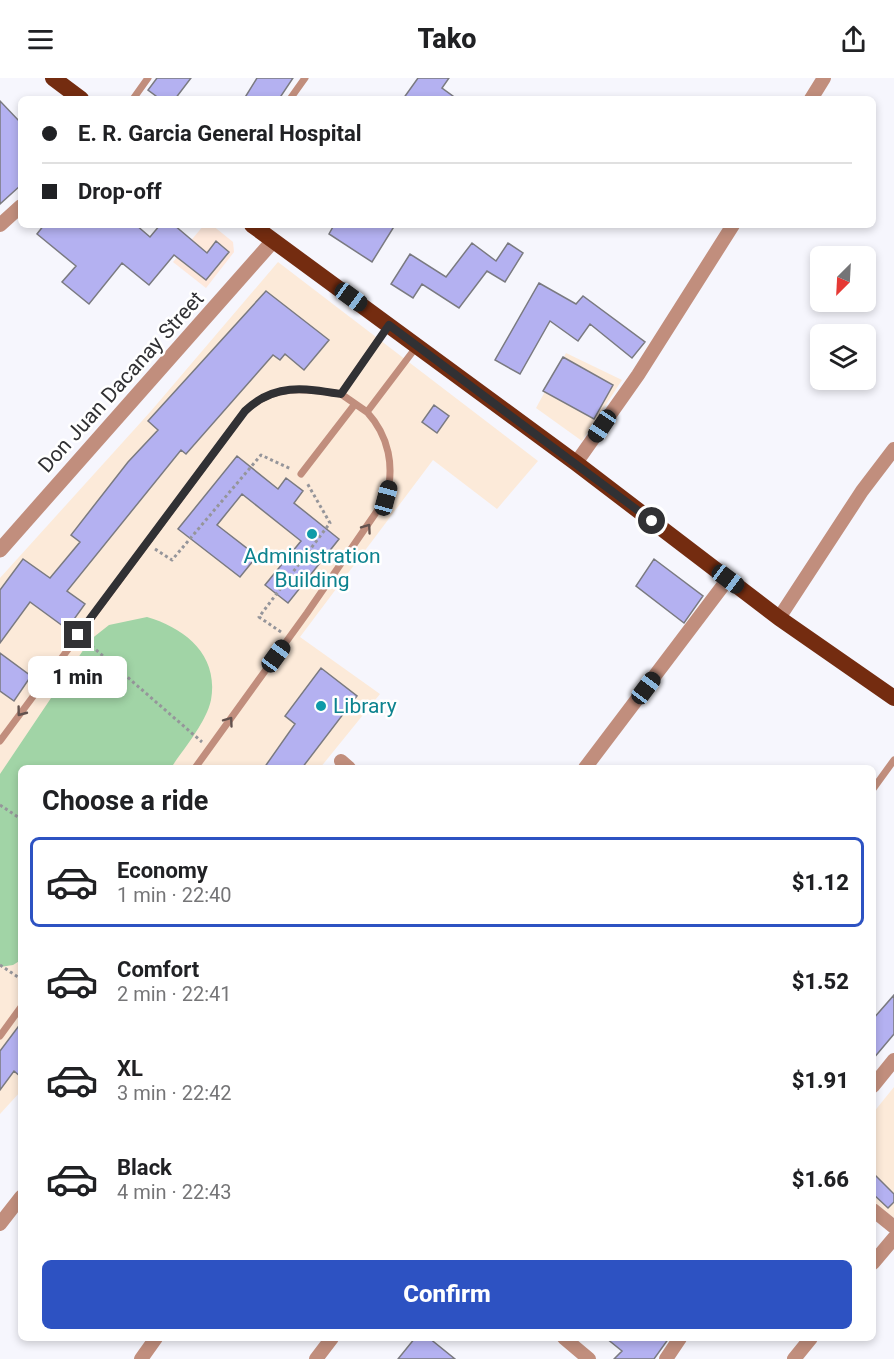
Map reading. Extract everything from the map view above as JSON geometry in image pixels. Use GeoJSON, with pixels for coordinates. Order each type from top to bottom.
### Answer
{"type":"FeatureCollection","features":[{"type":"Feature","properties":{"kind":"highway"},"geometry":{"type":"LineString","coordinates":[[53,78],[77,96]]}},
{"type":"Feature","properties":{"kind":"highway"},"geometry":{"type":"LineString","coordinates":[[256,228],[576,463],[779,618],[894,698]]}},
{"type":"Feature","properties":{"kind":"street"},"geometry":{"type":"LineString","coordinates":[[813,96],[824,78]]}},
{"type":"Feature","properties":{"kind":"street"},"geometry":{"type":"LineString","coordinates":[[0,225],[18,209]]}},
{"type":"Feature","properties":{"kind":"street"},"geometry":{"type":"LineString","coordinates":[[576,463],[638,375],[731,228]]}},
{"type":"Feature","properties":{"kind":"street","name":"Don Juan Dacanay Street"},"geometry":{"type":"LineString","coordinates":[[0,550],[273,241]]}},
{"type":"Feature","properties":{"kind":"street"},"geometry":{"type":"LineString","coordinates":[[779,618],[862,491],[894,449]]}},
{"type":"Feature","properties":{"kind":"street"},"geometry":{"type":"LineString","coordinates":[[587,765],[728,579]]}},
{"type":"Feature","properties":{"kind":"street"},"geometry":{"type":"LineString","coordinates":[[876,1082],[894,1060]]}},
{"type":"Feature","properties":{"kind":"street"},"geometry":{"type":"LineString","coordinates":[[0,1224],[18,1201]]}},
{"type":"Feature","properties":{"kind":"street"},"geometry":{"type":"LineString","coordinates":[[876,1212],[894,1227]]}},
{"type":"Feature","properties":{"kind":"street"},"geometry":{"type":"LineString","coordinates":[[876,1259],[894,1238]]}},
{"type":"Feature","properties":{"kind":"street"},"geometry":{"type":"LineString","coordinates":[[141,1359],[154,1341]]}},
{"type":"Feature","properties":{"kind":"street"},"geometry":{"type":"LineString","coordinates":[[316,1359],[330,1341]]}},
{"type":"Feature","properties":{"kind":"street"},"geometry":{"type":"LineString","coordinates":[[568,1341],[589,1359]]}},
{"type":"Feature","properties":{"kind":"street"},"geometry":{"type":"LineString","coordinates":[[666,1359],[678,1341]]}},
{"type":"Feature","properties":{"kind":"street"},"geometry":{"type":"LineString","coordinates":[[794,1359],[809,1341]]}},
{"type":"Feature","properties":{"kind":"lane"},"geometry":{"type":"LineString","coordinates":[[135,96],[148,78]]}},
{"type":"Feature","properties":{"kind":"lane"},"geometry":{"type":"LineString","coordinates":[[292,96],[305,78]]}},
{"type":"Feature","properties":{"kind":"lane"},"geometry":{"type":"LineString","coordinates":[[341,394],[389,325]]}},
{"type":"Feature","properties":{"kind":"lane"},"geometry":{"type":"LineString","coordinates":[[367,412],[417,346]]}},
{"type":"Feature","properties":{"kind":"lane"},"geometry":{"type":"LineString","coordinates":[[0,741],[224,436],[257,399],[281,390],[296,388],[341,394],[367,412],[384,437],[389,452],[390,483],[386,498],[290,638],[197,765]]}},
{"type":"Feature","properties":{"kind":"lane"},"geometry":{"type":"LineString","coordinates":[[301,474],[355,404]]}},
{"type":"Feature","properties":{"kind":"lane"},"geometry":{"type":"LineString","coordinates":[[876,785],[894,760]]}},
{"type":"Feature","properties":{"kind":"lane"},"geometry":{"type":"LineString","coordinates":[[0,1036],[18,1011]]}},
{"type":"Feature","properties":{"kind":"path"},"geometry":{"type":"LineString","coordinates":[[147,543],[172,560],[261,454],[301,474],[330,523],[259,617],[290,638]]}},
{"type":"Feature","properties":{"kind":"path"},"geometry":{"type":"LineString","coordinates":[[78,635],[209,748]]}},
{"type":"Feature","properties":{"kind":"path"},"geometry":{"type":"LineString","coordinates":[[0,805],[18,817]]}},
{"type":"Feature","properties":{"kind":"path"},"geometry":{"type":"LineString","coordinates":[[0,965],[18,977]]}},
{"type":"Feature","properties":{"kind":"shaded area"},"geometry":{"type":"Polygon","coordinates":[[[201,228],[216,228],[233,242],[234,252],[206,288],[173,262],[201,228]]]}},
{"type":"Feature","properties":{"kind":"shaded area"},"geometry":{"type":"Polygon","coordinates":[[[278,262],[538,461],[497,509],[433,460],[300,637],[380,694],[322,765],[18,765],[18,1094],[0,1114],[0,578],[151,411],[278,262]]]}},
{"type":"Feature","properties":{"kind":"shaded area"},"geometry":{"type":"Polygon","coordinates":[[[566,353],[622,380],[582,441],[536,408],[566,353]]]}},
{"type":"Feature","properties":{"kind":"shaded area"},"geometry":{"type":"Polygon","coordinates":[[[894,1087],[894,1218],[876,1203],[876,1109],[894,1087]]]}},
{"type":"Feature","properties":{"kind":"green space"},"geometry":{"type":"Polygon","coordinates":[[[147,617],[174,628],[186,636],[204,657],[210,670],[211,700],[200,726],[173,765],[18,765],[18,962],[0,967],[0,774],[90,640],[109,625],[147,617]]]}},
{"type":"Feature","properties":{"kind":"building"},"geometry":{"type":"Polygon","coordinates":[[[157,78],[191,78],[177,96],[156,96],[148,90],[157,78]]]}},
{"type":"Feature","properties":{"kind":"building"},"geometry":{"type":"Polygon","coordinates":[[[257,78],[293,78],[281,96],[246,96],[257,78]]]}},
{"type":"Feature","properties":{"kind":"building"},"geometry":{"type":"Polygon","coordinates":[[[418,78],[449,78],[442,88],[453,96],[405,96],[418,78]]]}},
{"type":"Feature","properties":{"kind":"building"},"geometry":{"type":"Polygon","coordinates":[[[0,101],[18,120],[18,188],[0,204],[0,101]]]}},
{"type":"Feature","properties":{"kind":"building"},"geometry":{"type":"Polygon","coordinates":[[[42,228],[140,228],[150,237],[158,228],[178,228],[207,253],[216,241],[229,252],[206,280],[174,255],[149,285],[122,263],[89,304],[62,282],[76,266],[37,234],[42,228]]]}},
{"type":"Feature","properties":{"kind":"building"},"geometry":{"type":"Polygon","coordinates":[[[332,228],[393,228],[372,262],[329,234],[332,228]]]}},
{"type":"Feature","properties":{"kind":"building"},"geometry":{"type":"Polygon","coordinates":[[[472,243],[496,261],[508,243],[523,253],[505,282],[487,271],[459,308],[422,284],[413,298],[391,284],[410,254],[446,277],[472,243]]]}},
{"type":"Feature","properties":{"kind":"building"},"geometry":{"type":"Polygon","coordinates":[[[539,283],[576,304],[583,296],[645,342],[632,358],[590,324],[578,341],[550,321],[520,374],[495,360],[539,283]]]}},
{"type":"Feature","properties":{"kind":"building"},"geometry":{"type":"Polygon","coordinates":[[[266,291],[329,340],[304,370],[285,354],[280,360],[273,355],[186,454],[181,450],[67,591],[85,604],[67,629],[30,602],[0,643],[0,590],[23,559],[50,578],[80,542],[71,535],[128,462],[158,430],[148,421],[266,291]]]}},
{"type":"Feature","properties":{"kind":"building"},"geometry":{"type":"Polygon","coordinates":[[[563,357],[613,385],[594,419],[543,391],[563,357]]]}},
{"type":"Feature","properties":{"kind":"building"},"geometry":{"type":"Polygon","coordinates":[[[434,405],[449,416],[437,433],[422,422],[434,405]]]}},
{"type":"Feature","properties":{"kind":"building","name":"Administration Building"},"geometry":{"type":"Polygon","coordinates":[[[237,456],[278,489],[286,478],[303,491],[294,503],[339,539],[288,603],[265,585],[301,541],[242,494],[217,525],[257,556],[240,577],[178,529],[237,456]]]}},
{"type":"Feature","properties":{"kind":"building"},"geometry":{"type":"Polygon","coordinates":[[[654,559],[703,596],[684,623],[636,586],[654,559]]]}},
{"type":"Feature","properties":{"kind":"building"},"geometry":{"type":"Polygon","coordinates":[[[0,653],[31,676],[14,701],[0,691],[0,653]]]}},
{"type":"Feature","properties":{"kind":"building","name":"Library"},"geometry":{"type":"Polygon","coordinates":[[[321,668],[357,696],[304,765],[266,765],[295,724],[285,716],[321,668]]]}},
{"type":"Feature","properties":{"kind":"building"},"geometry":{"type":"Polygon","coordinates":[[[894,995],[894,1034],[876,1055],[876,1016],[894,995]]]}},
{"type":"Feature","properties":{"kind":"building"},"geometry":{"type":"Polygon","coordinates":[[[18,1027],[18,1074],[14,1071],[0,1090],[0,1051],[18,1027]]]}},
{"type":"Feature","properties":{"kind":"building"},"geometry":{"type":"Polygon","coordinates":[[[876,1176],[894,1194],[894,1202],[888,1208],[876,1197],[876,1176]]]}},
{"type":"Feature","properties":{"kind":"building"},"geometry":{"type":"Polygon","coordinates":[[[413,1341],[433,1341],[455,1359],[398,1359],[413,1341]]]}},
{"type":"Feature","properties":{"kind":"building"},"geometry":{"type":"Polygon","coordinates":[[[610,1341],[667,1341],[654,1359],[614,1359],[622,1351],[610,1341]]]}},
{"type":"Feature","properties":{"kind":"place","name":"Administration Building"},"geometry":{"type":"Point","coordinates":[312,534]}},
{"type":"Feature","properties":{"kind":"place","name":"Library"},"geometry":{"type":"Point","coordinates":[321,706]}},
{"type":"Feature","properties":{"kind":"route"},"geometry":{"type":"LineString","coordinates":[[78,635],[224,436],[257,399],[270,393],[296,388],[341,394],[389,325],[652,521]]}}]}
